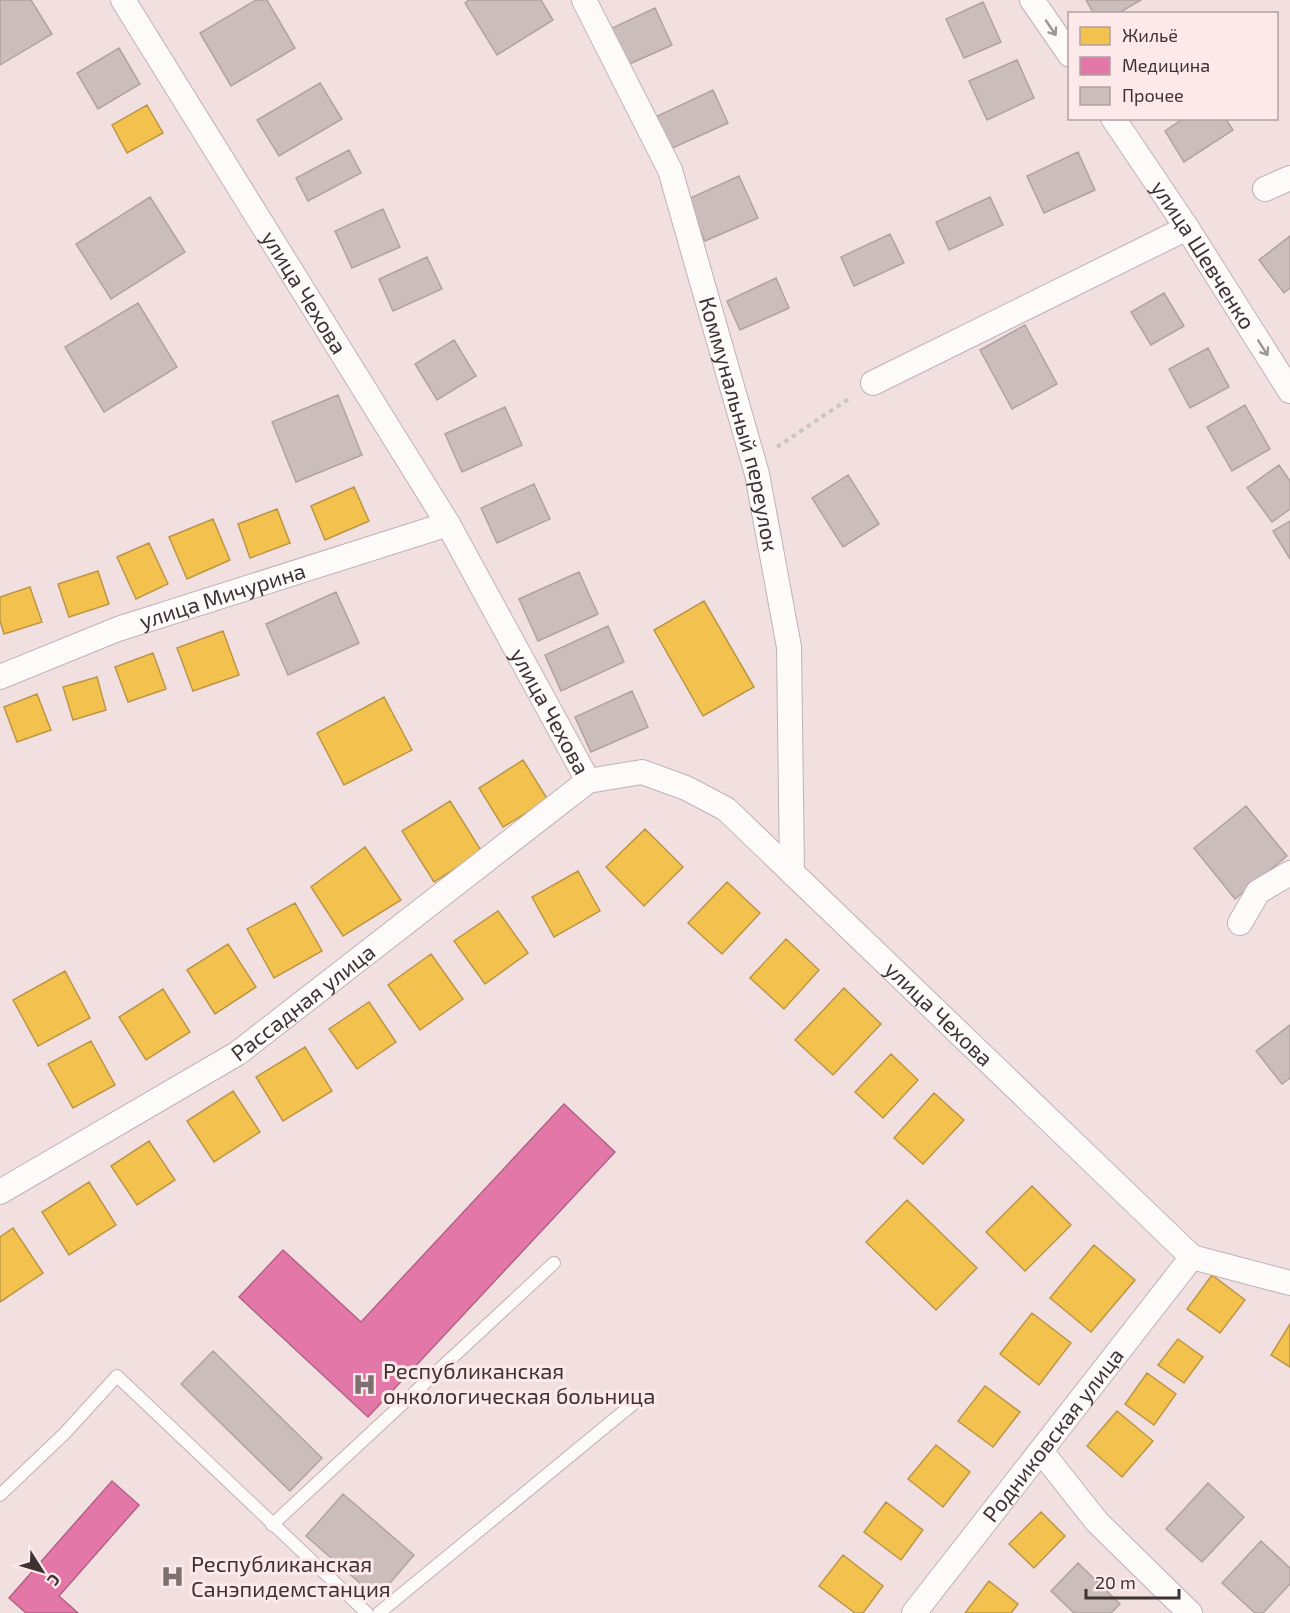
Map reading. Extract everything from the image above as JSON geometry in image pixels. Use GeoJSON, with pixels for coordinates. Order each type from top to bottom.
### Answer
{"type":"FeatureCollection","features":[{"type":"Feature","properties":{"kind":"street","name":"улица Чехова"},"geometry":{"type":"LineString","coordinates":[[123,0],[448,524],[588,781],[642,772],[686,788],[726,809],[1192,1257],[1290,1283]]}},
{"type":"Feature","properties":{"kind":"street","name":"Коммунальный переулок"},"geometry":{"type":"LineString","coordinates":[[584,0],[670,170],[757,474],[789,647],[792,873]]}},
{"type":"Feature","properties":{"kind":"street"},"geometry":{"type":"LineString","coordinates":[[1032,0],[1068,52]]}},
{"type":"Feature","properties":{"kind":"street","name":"улица Шевченко"},"geometry":{"type":"LineString","coordinates":[[1114,120],[1187,228],[1290,391]]}},
{"type":"Feature","properties":{"kind":"street"},"geometry":{"type":"LineString","coordinates":[[1265,189],[1290,178]]}},
{"type":"Feature","properties":{"kind":"street"},"geometry":{"type":"LineString","coordinates":[[873,383],[1187,228]]}},
{"type":"Feature","properties":{"kind":"street","name":"улица Мичурина"},"geometry":{"type":"LineString","coordinates":[[0,676],[118,628],[448,524]]}},
{"type":"Feature","properties":{"kind":"street","name":"Рассадная улица"},"geometry":{"type":"LineString","coordinates":[[0,1192],[238,1053],[588,781]]}},
{"type":"Feature","properties":{"kind":"street"},"geometry":{"type":"LineString","coordinates":[[1240,923],[1258,892],[1290,873]]}},
{"type":"Feature","properties":{"kind":"street","name":"Родниковская улица"},"geometry":{"type":"LineString","coordinates":[[914,1613],[1192,1257]]}},
{"type":"Feature","properties":{"kind":"street"},"geometry":{"type":"LineString","coordinates":[[1041,1451],[1097,1522],[1190,1613]]}},
{"type":"Feature","properties":{"kind":"lane"},"geometry":{"type":"LineString","coordinates":[[272,1525],[554,1263]]}},
{"type":"Feature","properties":{"kind":"lane"},"geometry":{"type":"LineString","coordinates":[[0,1496],[65,1433],[117,1376],[367,1613]]}},
{"type":"Feature","properties":{"kind":"lane"},"geometry":{"type":"LineString","coordinates":[[379,1613],[639,1399]]}},
{"type":"Feature","properties":{"kind":"path"},"geometry":{"type":"LineString","coordinates":[[757,474],[767,456],[788,437],[873,383]]}},
{"type":"Feature","properties":{"kind":"building: Жильё"},"geometry":{"type":"Polygon","coordinates":[[[147,105],[163,133],[127,153],[112,125],[147,105]]]}},
{"type":"Feature","properties":{"kind":"building: Жильё"},"geometry":{"type":"Polygon","coordinates":[[[354,487],[369,521],[325,540],[311,506],[354,487]]]}},
{"type":"Feature","properties":{"kind":"building: Жильё"},"geometry":{"type":"Polygon","coordinates":[[[277,509],[290,543],[250,558],[238,524],[277,509]]]}},
{"type":"Feature","properties":{"kind":"building: Жильё"},"geometry":{"type":"Polygon","coordinates":[[[213,519],[230,560],[187,579],[169,537],[213,519]]]}},
{"type":"Feature","properties":{"kind":"building: Жильё"},"geometry":{"type":"Polygon","coordinates":[[[149,543],[168,584],[136,599],[117,557],[149,543]]]}},
{"type":"Feature","properties":{"kind":"building: Жильё"},"geometry":{"type":"Polygon","coordinates":[[[98,571],[109,604],[69,617],[58,584],[98,571]]]}},
{"type":"Feature","properties":{"kind":"building: Жильё"},"geometry":{"type":"Polygon","coordinates":[[[30,587],[42,622],[4,634],[0,621],[0,597],[30,587]]]}},
{"type":"Feature","properties":{"kind":"building: Жильё"},"geometry":{"type":"Polygon","coordinates":[[[704,601],[754,687],[703,716],[654,630],[704,601]]]}},
{"type":"Feature","properties":{"kind":"building: Жильё"},"geometry":{"type":"Polygon","coordinates":[[[223,631],[239,675],[193,691],[177,648],[223,631]]]}},
{"type":"Feature","properties":{"kind":"building: Жильё"},"geometry":{"type":"Polygon","coordinates":[[[153,653],[166,689],[128,702],[115,667],[153,653]]]}},
{"type":"Feature","properties":{"kind":"building: Жильё"},"geometry":{"type":"Polygon","coordinates":[[[97,677],[106,710],[73,720],[63,687],[97,677]]]}},
{"type":"Feature","properties":{"kind":"building: Жильё"},"geometry":{"type":"Polygon","coordinates":[[[37,694],[51,730],[17,742],[4,707],[37,694]]]}},
{"type":"Feature","properties":{"kind":"building: Жильё"},"geometry":{"type":"Polygon","coordinates":[[[384,697],[412,750],[344,785],[317,733],[384,697]]]}},
{"type":"Feature","properties":{"kind":"building: Жильё"},"geometry":{"type":"Polygon","coordinates":[[[523,760],[548,800],[503,827],[479,788],[523,760]]]}},
{"type":"Feature","properties":{"kind":"building: Жильё"},"geometry":{"type":"Polygon","coordinates":[[[450,801],[482,852],[434,882],[402,831],[450,801]]]}},
{"type":"Feature","properties":{"kind":"building: Жильё"},"geometry":{"type":"Polygon","coordinates":[[[645,829],[683,867],[644,906],[606,867],[645,829]]]}},
{"type":"Feature","properties":{"kind":"building: Жильё"},"geometry":{"type":"Polygon","coordinates":[[[365,847],[401,900],[343,936],[311,887],[365,847]]]}},
{"type":"Feature","properties":{"kind":"building: Жильё"},"geometry":{"type":"Polygon","coordinates":[[[578,871],[600,911],[554,937],[532,897],[578,871]]]}},
{"type":"Feature","properties":{"kind":"building: Жильё"},"geometry":{"type":"Polygon","coordinates":[[[727,882],[760,913],[722,954],[688,923],[727,882]]]}},
{"type":"Feature","properties":{"kind":"building: Жильё"},"geometry":{"type":"Polygon","coordinates":[[[295,903],[322,951],[274,978],[247,929],[295,903]]]}},
{"type":"Feature","properties":{"kind":"building: Жильё"},"geometry":{"type":"Polygon","coordinates":[[[498,911],[528,953],[485,984],[454,941],[498,911]]]}},
{"type":"Feature","properties":{"kind":"building: Жильё"},"geometry":{"type":"Polygon","coordinates":[[[786,939],[819,970],[784,1009],[750,978],[786,939]]]}},
{"type":"Feature","properties":{"kind":"building: Жильё"},"geometry":{"type":"Polygon","coordinates":[[[228,944],[256,987],[215,1014],[187,970],[228,944]]]}},
{"type":"Feature","properties":{"kind":"building: Жильё"},"geometry":{"type":"Polygon","coordinates":[[[431,954],[463,999],[420,1030],[388,985],[431,954]]]}},
{"type":"Feature","properties":{"kind":"building: Жильё"},"geometry":{"type":"Polygon","coordinates":[[[65,971],[90,1018],[38,1046],[13,1000],[65,971]]]}},
{"type":"Feature","properties":{"kind":"building: Жильё"},"geometry":{"type":"Polygon","coordinates":[[[844,988],[881,1024],[833,1075],[795,1040],[844,988]]]}},
{"type":"Feature","properties":{"kind":"building: Жильё"},"geometry":{"type":"Polygon","coordinates":[[[163,989],[190,1032],[146,1060],[119,1017],[163,989]]]}},
{"type":"Feature","properties":{"kind":"building: Жильё"},"geometry":{"type":"Polygon","coordinates":[[[369,1002],[396,1042],[357,1069],[329,1029],[369,1002]]]}},
{"type":"Feature","properties":{"kind":"building: Жильё"},"geometry":{"type":"Polygon","coordinates":[[[91,1041],[115,1085],[73,1108],[48,1064],[91,1041]]]}},
{"type":"Feature","properties":{"kind":"building: Жильё"},"geometry":{"type":"Polygon","coordinates":[[[305,1047],[332,1091],[283,1121],[256,1077],[305,1047]]]}},
{"type":"Feature","properties":{"kind":"building: Жильё"},"geometry":{"type":"Polygon","coordinates":[[[891,1054],[918,1080],[883,1118],[855,1092],[891,1054]]]}},
{"type":"Feature","properties":{"kind":"building: Жильё"},"geometry":{"type":"Polygon","coordinates":[[[233,1091],[260,1132],[214,1162],[187,1121],[233,1091]]]}},
{"type":"Feature","properties":{"kind":"building: Жильё"},"geometry":{"type":"Polygon","coordinates":[[[934,1093],[964,1120],[923,1164],[894,1138],[934,1093]]]}},
{"type":"Feature","properties":{"kind":"building: Жильё"},"geometry":{"type":"Polygon","coordinates":[[[149,1141],[175,1180],[137,1205],[111,1166],[149,1141]]]}},
{"type":"Feature","properties":{"kind":"building: Жильё"},"geometry":{"type":"Polygon","coordinates":[[[89,1182],[116,1225],[69,1255],[42,1212],[89,1182]]]}},
{"type":"Feature","properties":{"kind":"building: Жильё"},"geometry":{"type":"Polygon","coordinates":[[[1032,1186],[1071,1225],[1025,1271],[986,1232],[1032,1186]]]}},
{"type":"Feature","properties":{"kind":"building: Жильё"},"geometry":{"type":"Polygon","coordinates":[[[907,1200],[977,1268],[936,1310],[866,1242],[907,1200]]]}},
{"type":"Feature","properties":{"kind":"building: Жильё"},"geometry":{"type":"Polygon","coordinates":[[[13,1228],[43,1273],[0,1302],[0,1237],[13,1228]]]}},
{"type":"Feature","properties":{"kind":"building: Жильё"},"geometry":{"type":"Polygon","coordinates":[[[1094,1245],[1135,1280],[1091,1332],[1050,1298],[1094,1245]]]}},
{"type":"Feature","properties":{"kind":"building: Жильё"},"geometry":{"type":"Polygon","coordinates":[[[1212,1275],[1245,1300],[1220,1333],[1187,1309],[1212,1275]]]}},
{"type":"Feature","properties":{"kind":"building: Жильё"},"geometry":{"type":"Polygon","coordinates":[[[1032,1313],[1071,1343],[1039,1385],[1000,1354],[1032,1313]]]}},
{"type":"Feature","properties":{"kind":"building: Жильё"},"geometry":{"type":"Polygon","coordinates":[[[1290,1324],[1290,1367],[1271,1355],[1290,1324]]]}},
{"type":"Feature","properties":{"kind":"building: Жильё"},"geometry":{"type":"Polygon","coordinates":[[[1178,1339],[1203,1357],[1184,1383],[1158,1365],[1178,1339]]]}},
{"type":"Feature","properties":{"kind":"building: Жильё"},"geometry":{"type":"Polygon","coordinates":[[[1147,1373],[1176,1394],[1154,1425],[1125,1404],[1147,1373]]]}},
{"type":"Feature","properties":{"kind":"building: Жильё"},"geometry":{"type":"Polygon","coordinates":[[[985,1386],[1020,1412],[993,1447],[958,1421],[985,1386]]]}},
{"type":"Feature","properties":{"kind":"building: Жильё"},"geometry":{"type":"Polygon","coordinates":[[[1117,1411],[1153,1441],[1122,1477],[1087,1446],[1117,1411]]]}},
{"type":"Feature","properties":{"kind":"building: Жильё"},"geometry":{"type":"Polygon","coordinates":[[[936,1445],[970,1472],[943,1507],[908,1479],[936,1445]]]}},
{"type":"Feature","properties":{"kind":"building: Жильё"},"geometry":{"type":"Polygon","coordinates":[[[886,1502],[923,1530],[901,1560],[864,1532],[886,1502]]]}},
{"type":"Feature","properties":{"kind":"building: Жильё"},"geometry":{"type":"Polygon","coordinates":[[[1041,1512],[1065,1536],[1034,1568],[1009,1544],[1041,1512]]]}},
{"type":"Feature","properties":{"kind":"building: Жильё"},"geometry":{"type":"Polygon","coordinates":[[[843,1555],[883,1586],[863,1613],[855,1613],[819,1586],[843,1555]]]}},
{"type":"Feature","properties":{"kind":"building: Жильё"},"geometry":{"type":"Polygon","coordinates":[[[989,1581],[1018,1604],[1011,1613],[965,1613],[989,1581]]]}},
{"type":"Feature","properties":{"kind":"building: Медицина"},"geometry":{"type":"Polygon","coordinates":[[[564,1104],[615,1152],[368,1417],[239,1297],[283,1250],[361,1322],[564,1104]]]}},
{"type":"Feature","properties":{"kind":"building: Медицина"},"geometry":{"type":"Polygon","coordinates":[[[112,1481],[139,1505],[59,1596],[78,1613],[26,1613],[9,1598],[112,1481]]]}},
{"type":"Feature","properties":{"kind":"building: Прочее"},"geometry":{"type":"Polygon","coordinates":[[[0,0],[31,0],[52,34],[0,65],[0,0]]]}},
{"type":"Feature","properties":{"kind":"building: Прочее"},"geometry":{"type":"Polygon","coordinates":[[[256,0],[267,0],[295,48],[231,86],[200,33],[256,0]]]}},
{"type":"Feature","properties":{"kind":"building: Прочее"},"geometry":{"type":"Polygon","coordinates":[[[469,0],[541,0],[553,20],[497,55],[465,3],[469,0]]]}},
{"type":"Feature","properties":{"kind":"building: Прочее"},"geometry":{"type":"Polygon","coordinates":[[[1086,0],[1141,0],[1120,12],[1093,12],[1086,0]]]}},
{"type":"Feature","properties":{"kind":"building: Прочее"},"geometry":{"type":"Polygon","coordinates":[[[983,2],[1001,42],[964,58],[946,19],[983,2]]]}},
{"type":"Feature","properties":{"kind":"building: Прочее"},"geometry":{"type":"Polygon","coordinates":[[[655,8],[672,45],[625,66],[608,30],[655,8]]]}},
{"type":"Feature","properties":{"kind":"building: Прочее"},"geometry":{"type":"Polygon","coordinates":[[[119,48],[140,84],[98,109],[77,73],[119,48]]]}},
{"type":"Feature","properties":{"kind":"building: Прочее"},"geometry":{"type":"Polygon","coordinates":[[[1017,60],[1034,98],[987,120],[969,81],[1017,60]]]}},
{"type":"Feature","properties":{"kind":"building: Прочее"},"geometry":{"type":"Polygon","coordinates":[[[320,83],[342,119],[279,156],[257,120],[320,83]]]}},
{"type":"Feature","properties":{"kind":"building: Прочее"},"geometry":{"type":"Polygon","coordinates":[[[713,90],[728,123],[668,150],[653,118],[713,90]]]}},
{"type":"Feature","properties":{"kind":"building: Прочее"},"geometry":{"type":"Polygon","coordinates":[[[1181,120],[1226,120],[1233,130],[1184,162],[1165,131],[1181,120]]]}},
{"type":"Feature","properties":{"kind":"building: Прочее"},"geometry":{"type":"Polygon","coordinates":[[[349,150],[361,173],[308,201],[296,178],[349,150]]]}},
{"type":"Feature","properties":{"kind":"building: Прочее"},"geometry":{"type":"Polygon","coordinates":[[[1078,152],[1095,190],[1044,213],[1027,176],[1078,152]]]}},
{"type":"Feature","properties":{"kind":"building: Прочее"},"geometry":{"type":"Polygon","coordinates":[[[739,176],[758,218],[705,241],[686,200],[739,176]]]}},
{"type":"Feature","properties":{"kind":"building: Прочее"},"geometry":{"type":"Polygon","coordinates":[[[150,197],[185,252],[111,299],[76,244],[150,197]]]}},
{"type":"Feature","properties":{"kind":"building: Прочее"},"geometry":{"type":"Polygon","coordinates":[[[990,197],[1003,225],[949,250],[936,222],[990,197]]]}},
{"type":"Feature","properties":{"kind":"building: Прочее"},"geometry":{"type":"Polygon","coordinates":[[[383,209],[400,247],[352,268],[335,231],[383,209]]]}},
{"type":"Feature","properties":{"kind":"building: Прочее"},"geometry":{"type":"Polygon","coordinates":[[[890,234],[904,263],[854,286],[841,257],[890,234]]]}},
{"type":"Feature","properties":{"kind":"building: Прочее"},"geometry":{"type":"Polygon","coordinates":[[[1290,236],[1290,288],[1284,293],[1259,260],[1290,236]]]}},
{"type":"Feature","properties":{"kind":"building: Прочее"},"geometry":{"type":"Polygon","coordinates":[[[427,257],[442,289],[393,311],[379,279],[427,257]]]}},
{"type":"Feature","properties":{"kind":"building: Прочее"},"geometry":{"type":"Polygon","coordinates":[[[776,278],[789,308],[740,330],[727,301],[776,278]]]}},
{"type":"Feature","properties":{"kind":"building: Прочее"},"geometry":{"type":"Polygon","coordinates":[[[1164,293],[1184,326],[1151,345],[1131,312],[1164,293]]]}},
{"type":"Feature","properties":{"kind":"building: Прочее"},"geometry":{"type":"Polygon","coordinates":[[[138,303],[177,367],[104,412],[65,347],[138,303]]]}},
{"type":"Feature","properties":{"kind":"building: Прочее"},"geometry":{"type":"Polygon","coordinates":[[[1025,325],[1057,384],[1012,409],[980,350],[1025,325]]]}},
{"type":"Feature","properties":{"kind":"building: Прочее"},"geometry":{"type":"Polygon","coordinates":[[[454,340],[476,376],[437,400],[415,364],[454,340]]]}},
{"type":"Feature","properties":{"kind":"building: Прочее"},"geometry":{"type":"Polygon","coordinates":[[[1208,348],[1229,387],[1190,408],[1169,369],[1208,348]]]}},
{"type":"Feature","properties":{"kind":"building: Прочее"},"geometry":{"type":"Polygon","coordinates":[[[338,395],[362,455],[296,482],[272,422],[338,395]]]}},
{"type":"Feature","properties":{"kind":"building: Прочее"},"geometry":{"type":"Polygon","coordinates":[[[1245,405],[1270,449],[1232,471],[1207,427],[1245,405]]]}},
{"type":"Feature","properties":{"kind":"building: Прочее"},"geometry":{"type":"Polygon","coordinates":[[[505,407],[522,445],[462,472],[445,434],[505,407]]]}},
{"type":"Feature","properties":{"kind":"building: Прочее"},"geometry":{"type":"Polygon","coordinates":[[[1279,465],[1290,481],[1290,509],[1272,522],[1247,488],[1279,465]]]}},
{"type":"Feature","properties":{"kind":"building: Прочее"},"geometry":{"type":"Polygon","coordinates":[[[848,475],[879,524],[843,547],[812,498],[848,475]]]}},
{"type":"Feature","properties":{"kind":"building: Прочее"},"geometry":{"type":"Polygon","coordinates":[[[534,484],[550,519],[497,543],[481,508],[534,484]]]}},
{"type":"Feature","properties":{"kind":"building: Прочее"},"geometry":{"type":"Polygon","coordinates":[[[1290,521],[1290,559],[1273,531],[1290,521]]]}},
{"type":"Feature","properties":{"kind":"building: Прочее"},"geometry":{"type":"Polygon","coordinates":[[[579,572],[598,614],[538,641],[519,599],[579,572]]]}},
{"type":"Feature","properties":{"kind":"building: Прочее"},"geometry":{"type":"Polygon","coordinates":[[[336,592],[359,643],[288,675],[266,624],[336,592]]]}},
{"type":"Feature","properties":{"kind":"building: Прочее"},"geometry":{"type":"Polygon","coordinates":[[[608,626],[624,662],[561,691],[545,655],[608,626]]]}},
{"type":"Feature","properties":{"kind":"building: Прочее"},"geometry":{"type":"Polygon","coordinates":[[[632,691],[648,727],[591,752],[575,717],[632,691]]]}},
{"type":"Feature","properties":{"kind":"building: Прочее"},"geometry":{"type":"Polygon","coordinates":[[[1246,806],[1287,856],[1235,899],[1194,848],[1246,806]]]}},
{"type":"Feature","properties":{"kind":"building: Прочее"},"geometry":{"type":"Polygon","coordinates":[[[1290,1025],[1290,1078],[1282,1084],[1256,1051],[1290,1025]]]}},
{"type":"Feature","properties":{"kind":"building: Прочее"},"geometry":{"type":"Polygon","coordinates":[[[213,1351],[322,1458],[290,1491],[181,1384],[213,1351]]]}},
{"type":"Feature","properties":{"kind":"building: Прочее"},"geometry":{"type":"Polygon","coordinates":[[[1208,1483],[1244,1517],[1202,1562],[1166,1529],[1208,1483]]]}},
{"type":"Feature","properties":{"kind":"building: Прочее"},"geometry":{"type":"Polygon","coordinates":[[[343,1494],[414,1555],[377,1598],[306,1536],[343,1494]]]}},
{"type":"Feature","properties":{"kind":"building: Прочее"},"geometry":{"type":"Polygon","coordinates":[[[1261,1541],[1290,1568],[1290,1584],[1263,1613],[1255,1613],[1222,1583],[1261,1541]]]}},
{"type":"Feature","properties":{"kind":"building: Прочее"},"geometry":{"type":"Polygon","coordinates":[[[1078,1563],[1120,1604],[1111,1613],[1074,1613],[1051,1591],[1078,1563]]]}},
{"type":"Feature","properties":{"kind":"place","name":"Республиканская онкологическая больница"},"geometry":{"type":"Point","coordinates":[365,1384]}},
{"type":"Feature","properties":{"kind":"place","name":"Республиканская Санэпидемстанция"},"geometry":{"type":"Point","coordinates":[173,1577]}}]}
